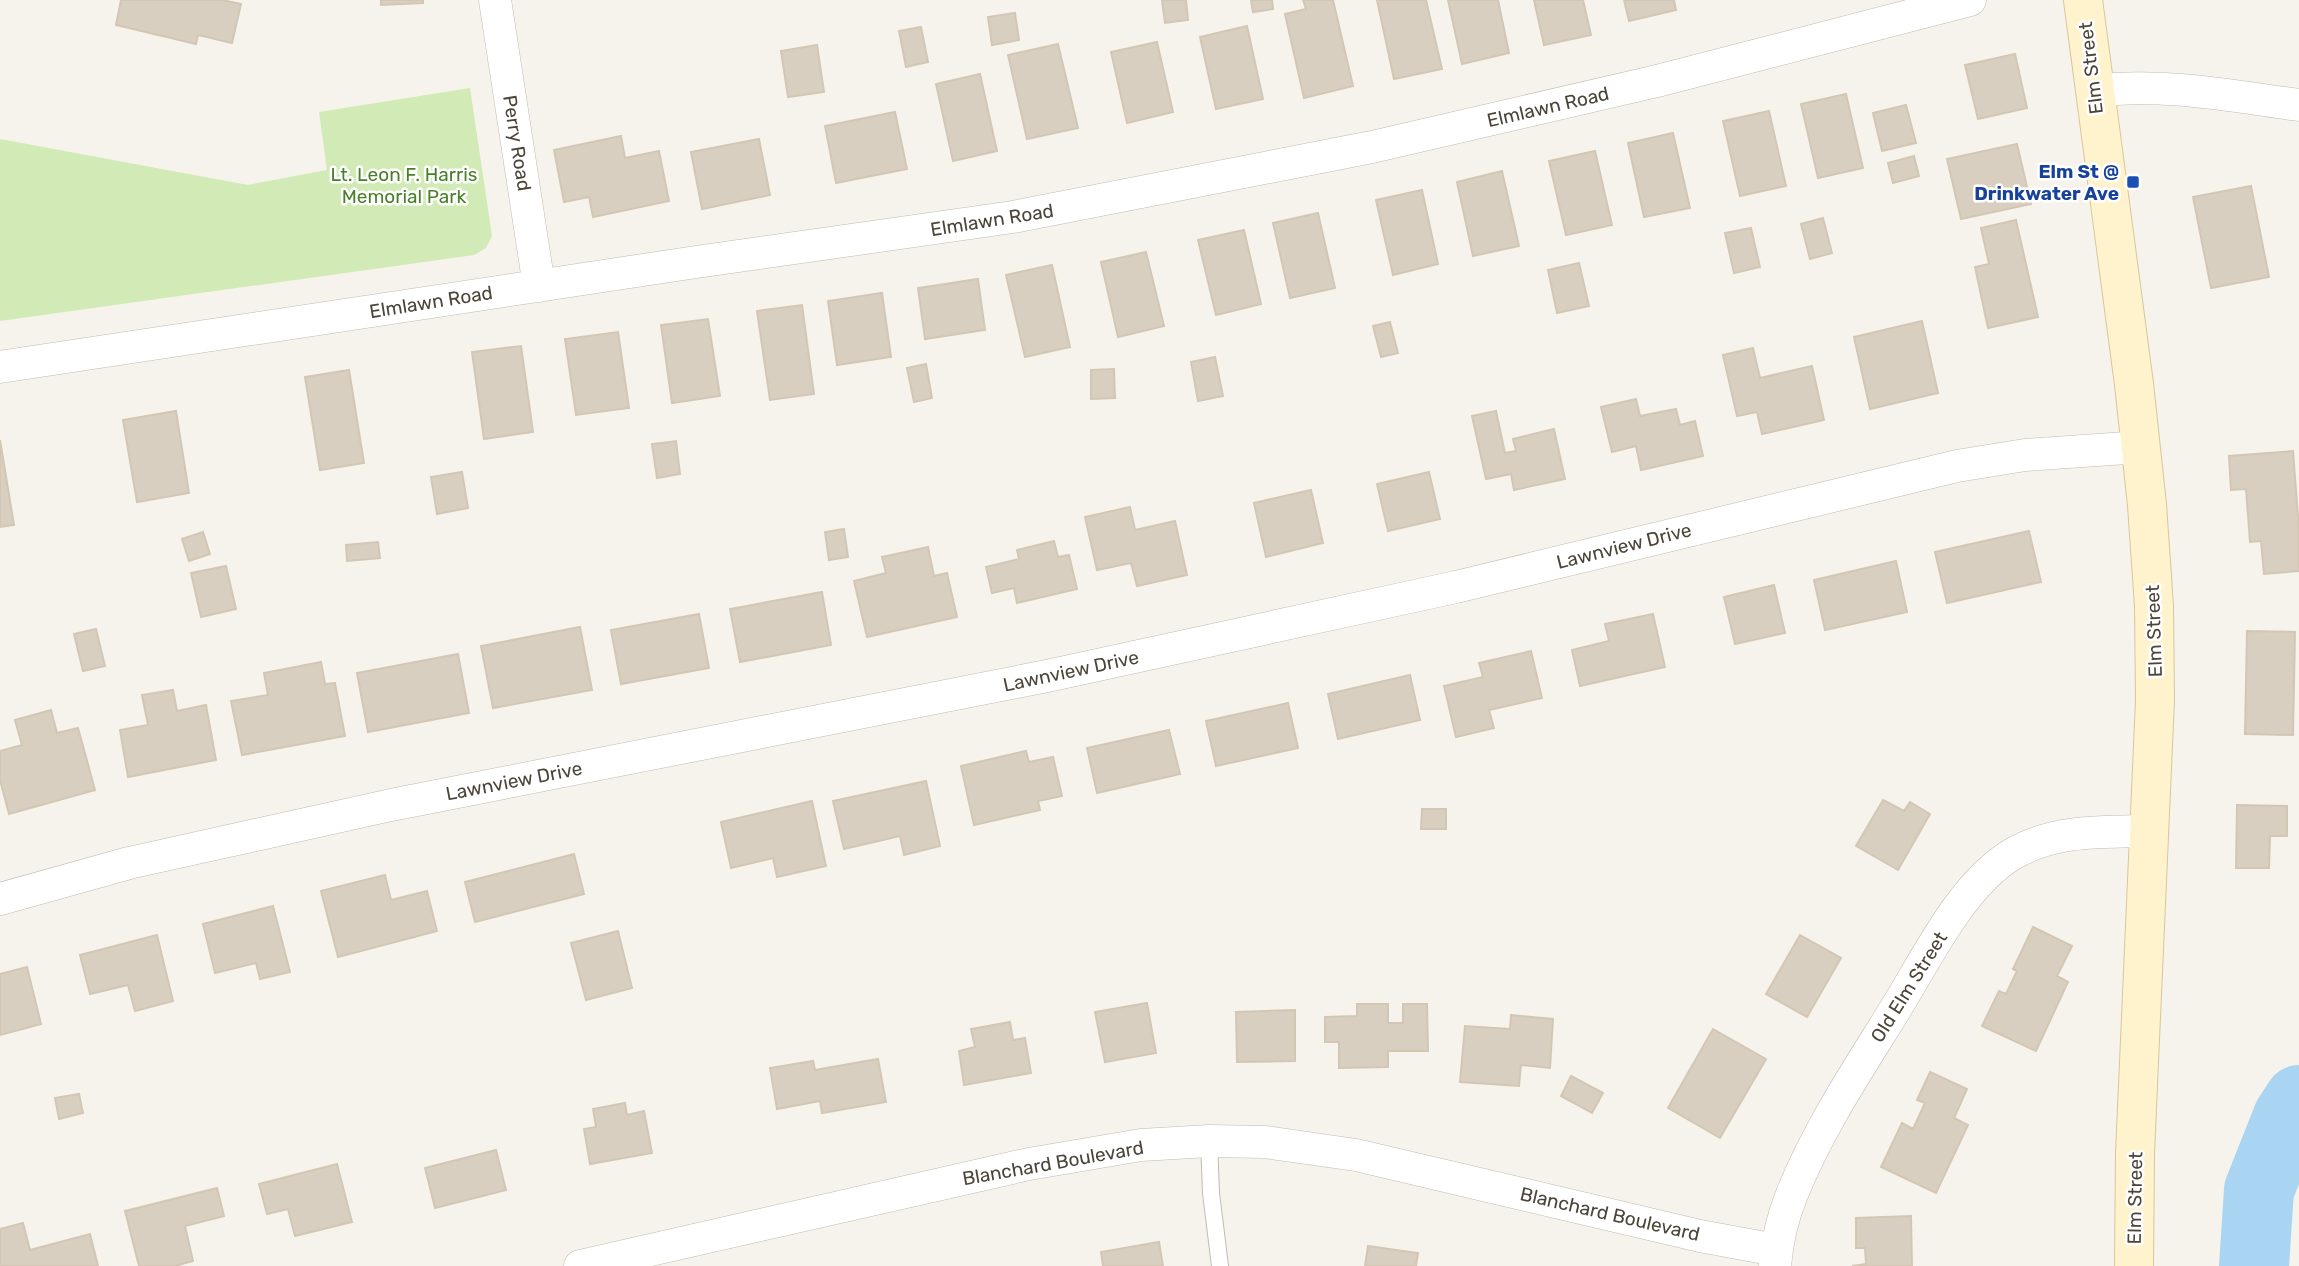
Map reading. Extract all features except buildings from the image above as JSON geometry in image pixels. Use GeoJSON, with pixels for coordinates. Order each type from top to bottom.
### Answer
{"type":"FeatureCollection","features":[{"type":"Feature","properties":{"kind":"main road","name":"Elm Street"},"geometry":{"type":"LineString","coordinates":[[2083,0],[2141,447],[2156,650],[2151,831],[2135,1165],[2134,1266]]}},
{"type":"Feature","properties":{"kind":"street","name":"Perry Road"},"geometry":{"type":"LineString","coordinates":[[495,0],[539,286]]}},
{"type":"Feature","properties":{"kind":"street","name":"Elmlawn Road"},"geometry":{"type":"LineString","coordinates":[[0,367],[1013,217],[1329,157],[1657,81],[1970,0]]}},
{"type":"Feature","properties":{"kind":"street"},"geometry":{"type":"LineString","coordinates":[[2093,91],[2162,88],[2299,105]]}},
{"type":"Feature","properties":{"kind":"street","name":"Lawnview Drive"},"geometry":{"type":"LineString","coordinates":[[0,899],[129,863],[365,811],[1047,676],[1456,587],[1957,466],[2025,455],[2141,447]]}},
{"type":"Feature","properties":{"kind":"street","name":"Old Elm Street"},"geometry":{"type":"LineString","coordinates":[[1776,1258],[1791,1196],[1820,1133],[1948,924],[1978,884],[2010,856],[2045,839],[2080,832],[2151,831]]}},
{"type":"Feature","properties":{"kind":"street","name":"Blanchard Boulevard"},"geometry":{"type":"LineString","coordinates":[[580,1266],[1042,1161],[1141,1145],[1209,1141],[1265,1142],[1336,1151],[1700,1236],[1776,1258]]}},
{"type":"Feature","properties":{"kind":"lane"},"geometry":{"type":"LineString","coordinates":[[1209,1141],[1211,1193],[1220,1266]]}},
{"type":"Feature","properties":{"kind":"green space","name":"Lt. Leon F. Harris Memorial Park"},"geometry":{"type":"Polygon","coordinates":[[[470,88],[492,236],[486,248],[474,255],[0,321],[0,139],[248,185],[327,170],[319,112],[470,88]]]}},
{"type":"Feature","properties":{"kind":"waterway"},"geometry":{"type":"LineString","coordinates":[[2254,1266],[2259,1190],[2288,1117],[2299,1100]]}},
{"type":"Feature","properties":{"kind":"place","name":"Elm St @ Drinkwater Ave"},"geometry":{"type":"Point","coordinates":[2133,182]}}]}
